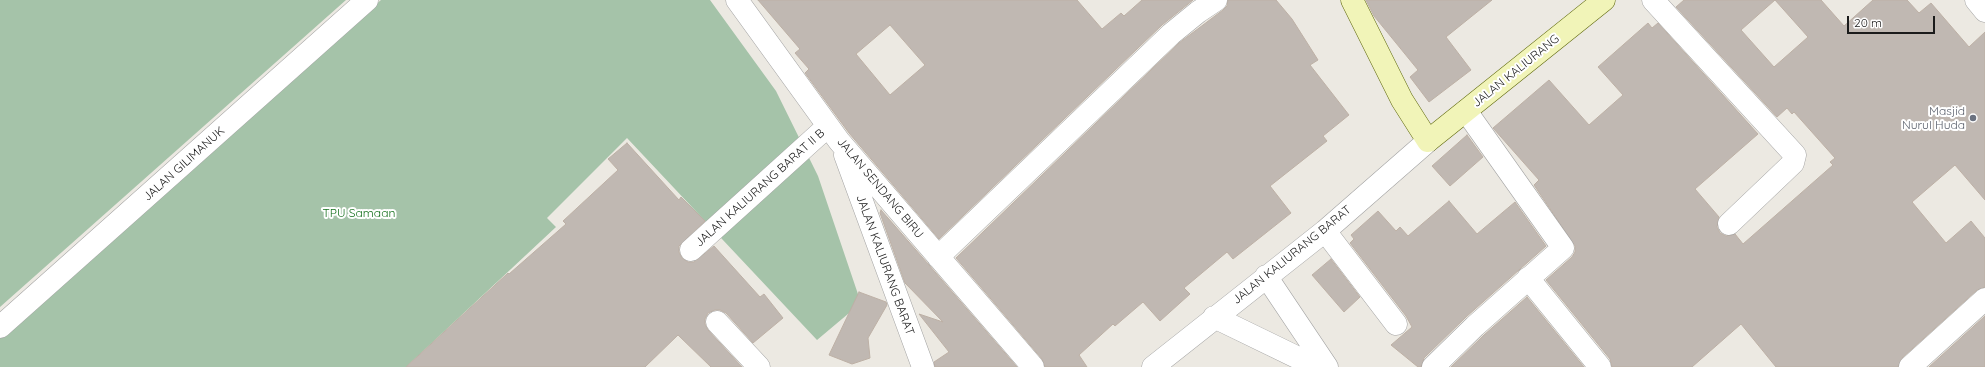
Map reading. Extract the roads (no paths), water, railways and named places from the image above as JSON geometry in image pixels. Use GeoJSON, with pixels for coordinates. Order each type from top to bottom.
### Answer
{"type":"FeatureCollection","features":[{"type":"Feature","properties":{"kind":"main road"},"geometry":{"type":"LineString","coordinates":[[1352,0],[1402,100],[1428,141]]}},
{"type":"Feature","properties":{"kind":"main road","name":"JALAN KALIURANG"},"geometry":{"type":"LineString","coordinates":[[1428,141],[1604,0]]}},
{"type":"Feature","properties":{"kind":"street","name":"JALAN GILIMANUK"},"geometry":{"type":"LineString","coordinates":[[0,327],[367,0]]}},
{"type":"Feature","properties":{"kind":"street","name":"JALAN SENDANG BIRU"},"geometry":{"type":"LineString","coordinates":[[737,0],[834,133],[1032,367]]}},
{"type":"Feature","properties":{"kind":"street"},"geometry":{"type":"LineString","coordinates":[[938,257],[1171,34],[1198,12],[1216,0]]}},
{"type":"Feature","properties":{"kind":"street"},"geometry":{"type":"LineString","coordinates":[[1653,0],[1795,155],[1793,163],[1728,224]]}},
{"type":"Feature","properties":{"kind":"street"},"geometry":{"type":"LineString","coordinates":[[1976,0],[1985,10]]}},
{"type":"Feature","properties":{"kind":"street"},"geometry":{"type":"LineString","coordinates":[[1433,367],[1475,326],[1563,248],[1466,111]]}},
{"type":"Feature","properties":{"kind":"street","name":"JALAN KALIURANG BARAT II B"},"geometry":{"type":"LineString","coordinates":[[691,250],[834,133]]}},
{"type":"Feature","properties":{"kind":"street","name":"JALAN KALIURANG BARAT"},"geometry":{"type":"LineString","coordinates":[[834,133],[923,367]]}},
{"type":"Feature","properties":{"kind":"street","name":"JALAN KALIURANG BARAT"},"geometry":{"type":"LineString","coordinates":[[1153,367],[1266,276],[1325,231],[1428,141]]}},
{"type":"Feature","properties":{"kind":"street"},"geometry":{"type":"LineString","coordinates":[[1325,231],[1396,324]]}},
{"type":"Feature","properties":{"kind":"street"},"geometry":{"type":"LineString","coordinates":[[1266,276],[1327,367]]}},
{"type":"Feature","properties":{"kind":"street"},"geometry":{"type":"LineString","coordinates":[[1528,278],[1600,367]]}},
{"type":"Feature","properties":{"kind":"street"},"geometry":{"type":"LineString","coordinates":[[1910,367],[1985,299]]}},
{"type":"Feature","properties":{"kind":"street"},"geometry":{"type":"LineString","coordinates":[[1214,318],[1317,367]]}},
{"type":"Feature","properties":{"kind":"street"},"geometry":{"type":"LineString","coordinates":[[717,322],[759,367]]}},
{"type":"Feature","properties":{"kind":"place","name":"Masjid Nurul Huda"},"geometry":{"type":"Point","coordinates":[1973,118]}},
{"type":"Feature","properties":{"kind":"park label","name":"TPU Samaan"},"geometry":{"type":"Point","coordinates":[359,213]}}]}
